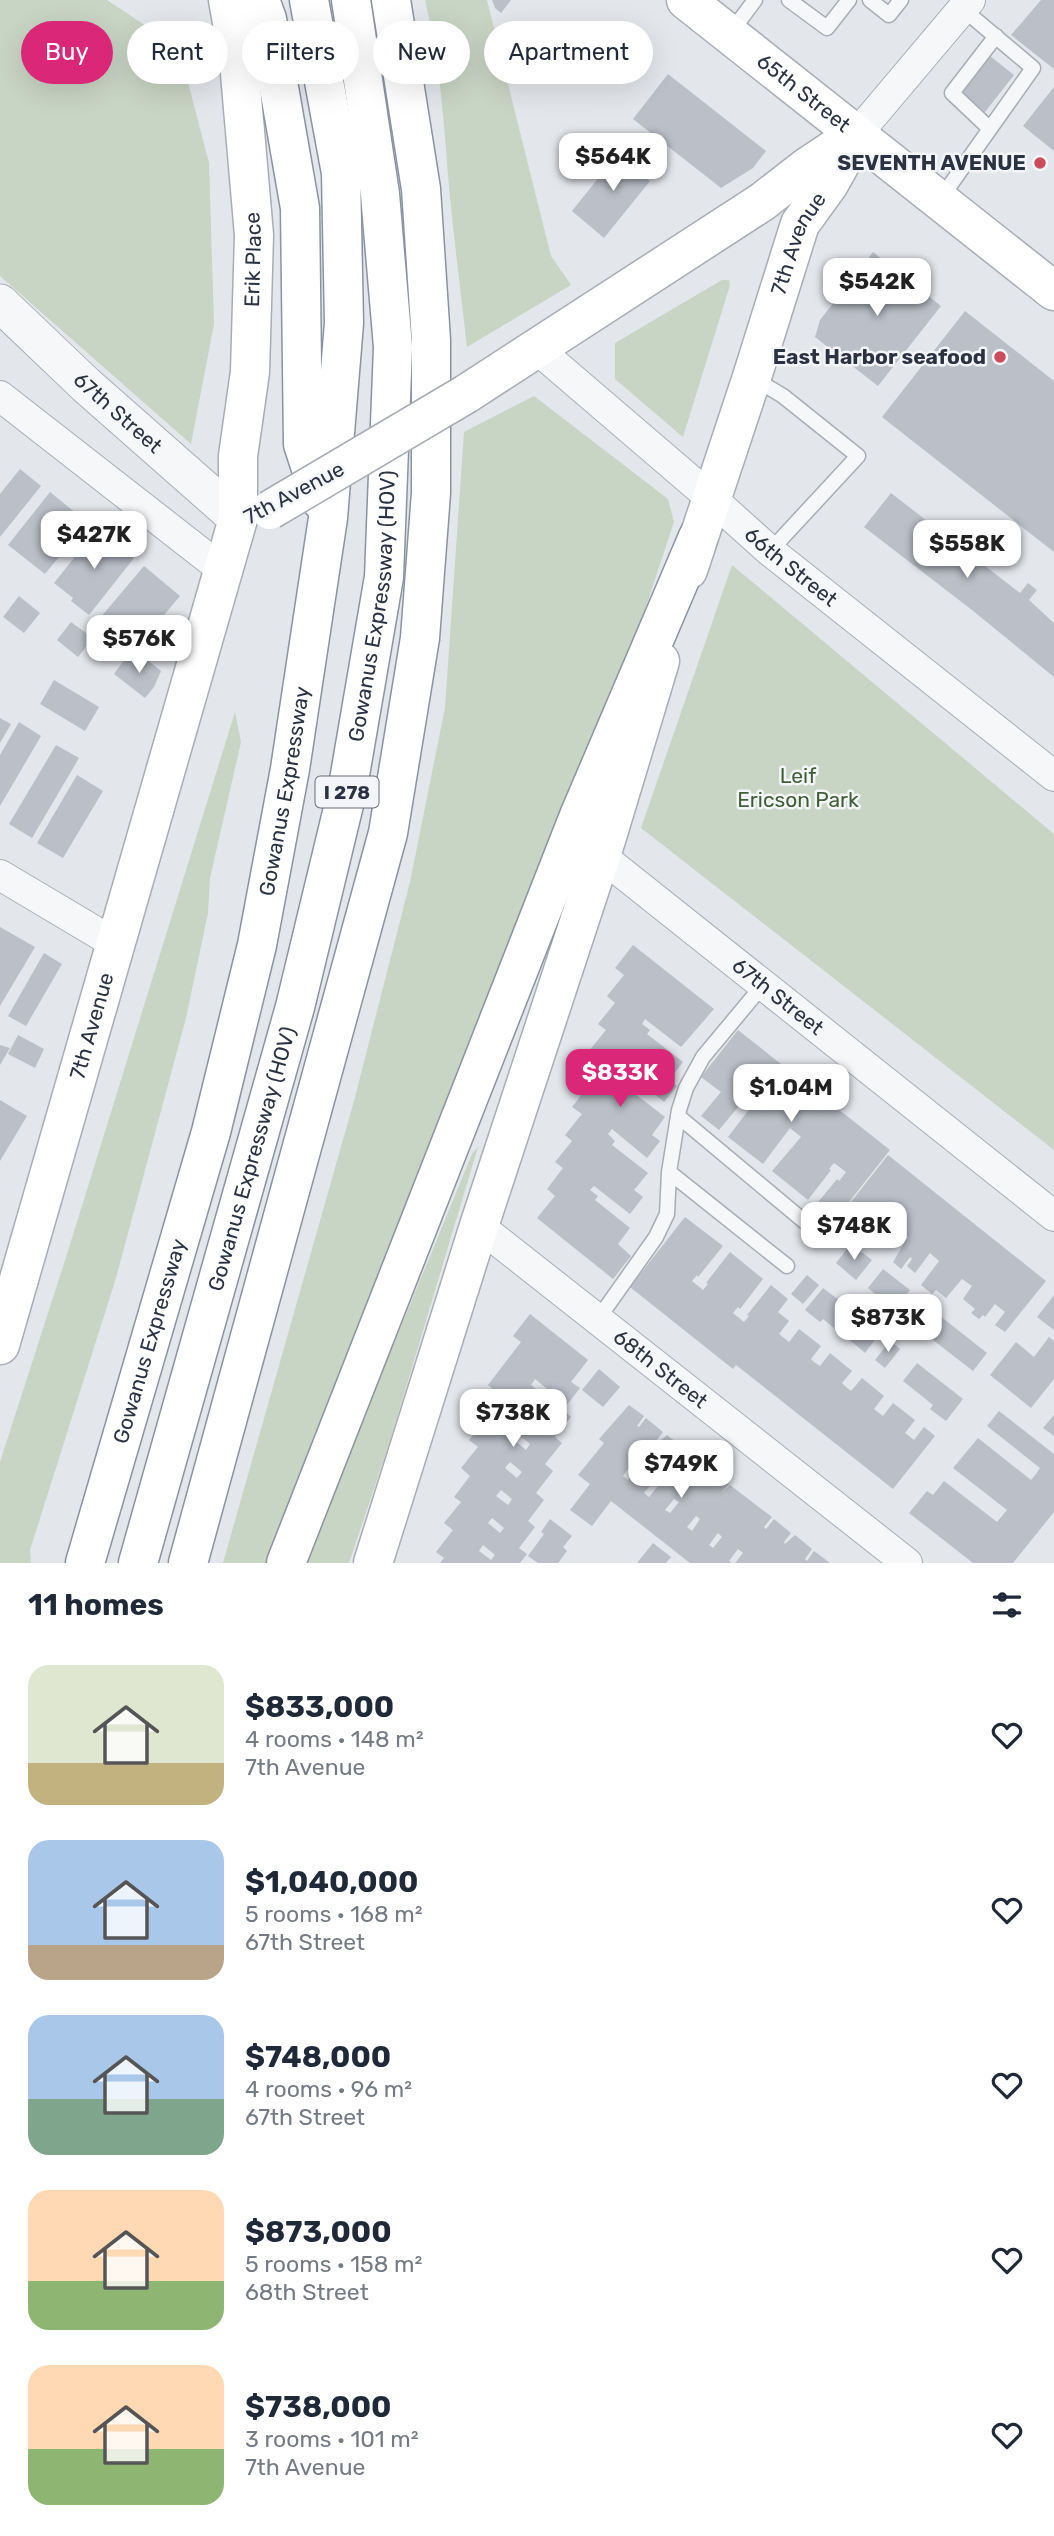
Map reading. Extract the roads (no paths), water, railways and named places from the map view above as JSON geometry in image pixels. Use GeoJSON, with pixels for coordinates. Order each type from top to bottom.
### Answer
{"type":"FeatureCollection","features":[{"type":"Feature","properties":{"kind":"main road","name":"Erik Place"},"geometry":{"type":"LineString","coordinates":[[228,0],[239,62],[254,235],[250,372],[237,456],[254,515]]}},
{"type":"Feature","properties":{"kind":"main road"},"geometry":{"type":"LineString","coordinates":[[260,0],[267,19],[300,208],[303,444],[328,518]]}},
{"type":"Feature","properties":{"kind":"main road","name":"Gowanus Expressway"},"geometry":{"type":"LineString","coordinates":[[85,1563],[211,1132],[257,945],[290,769],[328,518],[344,323],[341,173],[309,0]]}},
{"type":"Feature","properties":{"kind":"main road","name":"Gowanus Expressway (HOV)"},"geometry":{"type":"LineString","coordinates":[[138,1563],[295,1007],[347,792],[384,577],[393,347],[380,194],[351,0]]}},
{"type":"Feature","properties":{"kind":"main road","name":"I 278"},"geometry":{"type":"LineString","coordinates":[[188,1563],[388,833],[420,638],[432,493],[431,340],[421,189],[391,0]]}},
{"type":"Feature","properties":{"kind":"main road","name":"65th Street"},"geometry":{"type":"LineString","coordinates":[[686,0],[1054,291]]}},
{"type":"Feature","properties":{"kind":"main road","name":"7th Avenue"},"geometry":{"type":"LineString","coordinates":[[0,1345],[8,1292],[116,944],[223,570],[254,515],[466,394],[762,202],[807,167],[857,134]]}},
{"type":"Feature","properties":{"kind":"main road","name":"7th Avenue"},"geometry":{"type":"LineString","coordinates":[[373,1563],[479,1226],[601,856],[698,537],[800,224],[829,184],[857,134]]}},
{"type":"Feature","properties":{"kind":"main road"},"geometry":{"type":"LineString","coordinates":[[286,1563],[579,816],[698,537]]}},
{"type":"Feature","properties":{"kind":"street","name":"7th Avenue"},"geometry":{"type":"LineString","coordinates":[[857,134],[967,4]]}},
{"type":"Feature","properties":{"kind":"street","name":"67th Street"},"geometry":{"type":"LineString","coordinates":[[0,303],[86,385],[254,515]]}},
{"type":"Feature","properties":{"kind":"street","name":"66th Street"},"geometry":{"type":"LineString","coordinates":[[536,348],[770,551],[1054,776]]}},
{"type":"Feature","properties":{"kind":"street"},"geometry":{"type":"LineString","coordinates":[[0,396],[223,570]]}},
{"type":"Feature","properties":{"kind":"street","name":"67th Street"},"geometry":{"type":"LineString","coordinates":[[601,856],[1054,1216]]}},
{"type":"Feature","properties":{"kind":"street"},"geometry":{"type":"LineString","coordinates":[[0,875],[116,944]]}},
{"type":"Feature","properties":{"kind":"street","name":"68th Street"},"geometry":{"type":"LineString","coordinates":[[479,1226],[907,1563]]}},
{"type":"Feature","properties":{"kind":"lane"},"geometry":{"type":"LineString","coordinates":[[729,34],[755,0]]}},
{"type":"Feature","properties":{"kind":"lane"},"geometry":{"type":"LineString","coordinates":[[789,0],[827,29],[849,0]]}},
{"type":"Feature","properties":{"kind":"lane"},"geometry":{"type":"LineString","coordinates":[[870,0],[889,15],[901,0]]}},
{"type":"Feature","properties":{"kind":"lane"},"geometry":{"type":"LineString","coordinates":[[940,200],[1033,68],[996,36],[967,4]]}},
{"type":"Feature","properties":{"kind":"lane"},"geometry":{"type":"LineString","coordinates":[[989,128],[951,93],[996,36]]}},
{"type":"Feature","properties":{"kind":"lane"},"geometry":{"type":"LineString","coordinates":[[752,377],[783,396],[858,456],[770,551]]}},
{"type":"Feature","properties":{"kind":"lane"},"geometry":{"type":"LineString","coordinates":[[598,1319],[656,1237],[667,1214],[669,1172],[678,1116],[686,1088],[703,1057],[763,985]]}},
{"type":"Feature","properties":{"kind":"lane"},"geometry":{"type":"LineString","coordinates":[[678,1116],[817,1232]]}},
{"type":"Feature","properties":{"kind":"lane"},"geometry":{"type":"LineString","coordinates":[[669,1172],[787,1266]]}},
{"type":"Feature","properties":{"kind":"place","name":"SEVENTH AVENUE"},"geometry":{"type":"Point","coordinates":[1040,163]}},
{"type":"Feature","properties":{"kind":"place","name":"East Harbor seafood"},"geometry":{"type":"Point","coordinates":[1000,357]}},
{"type":"Feature","properties":{"kind":"park label","name":"Leif Ericson Park"},"geometry":{"type":"Point","coordinates":[798,788]}}]}
